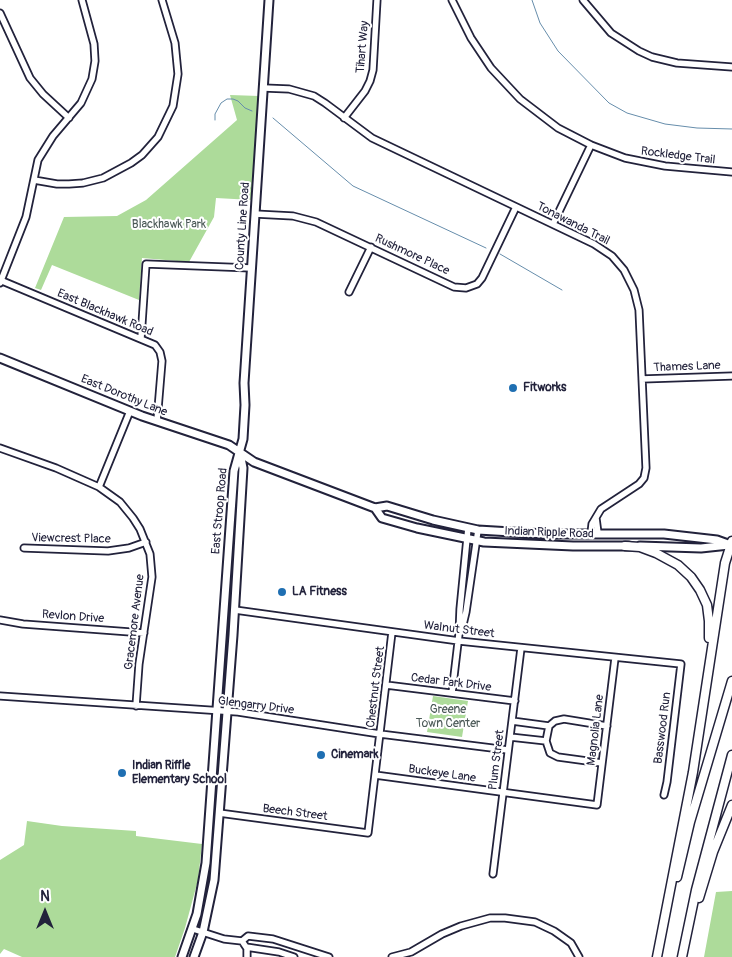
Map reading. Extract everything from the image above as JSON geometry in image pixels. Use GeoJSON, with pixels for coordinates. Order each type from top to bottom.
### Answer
{"type":"FeatureCollection","features":[{"type":"Feature","properties":{"kind":"highway"},"geometry":{"type":"LineString","coordinates":[[657,957],[693,772],[725,563],[731,544]]}},
{"type":"Feature","properties":{"kind":"highway"},"geometry":{"type":"LineString","coordinates":[[626,546],[647,550],[668,558],[688,573],[700,590],[706,605],[709,621],[703,697]]}},
{"type":"Feature","properties":{"kind":"highway"},"geometry":{"type":"LineString","coordinates":[[657,957],[690,822],[732,682]]}},
{"type":"Feature","properties":{"kind":"highway"},"geometry":{"type":"LineString","coordinates":[[682,957],[696,890],[732,755]]}},
{"type":"Feature","properties":{"kind":"highway"},"geometry":{"type":"LineString","coordinates":[[684,947],[713,852],[732,805]]}},
{"type":"Feature","properties":{"kind":"main road","name":"County Line Road"},"geometry":{"type":"LineString","coordinates":[[240,452],[243,439],[244,383],[269,0]]}},
{"type":"Feature","properties":{"kind":"main road","name":"East Dorothy Lane"},"geometry":{"type":"LineString","coordinates":[[0,358],[130,411],[229,445],[240,452]]}},
{"type":"Feature","properties":{"kind":"main road","name":"Indian Ripple Road"},"geometry":{"type":"LineString","coordinates":[[240,452],[254,462],[375,508],[387,506],[478,530],[545,534],[594,533],[682,536],[717,540],[731,544]]}},
{"type":"Feature","properties":{"kind":"main road","name":"East Stroop Road"},"geometry":{"type":"LineString","coordinates":[[194,957],[203,932],[214,880],[235,610],[243,468],[240,452]]}},
{"type":"Feature","properties":{"kind":"main road","name":"East Stroop Road"},"geometry":{"type":"LineString","coordinates":[[182,957],[193,929],[201,898],[206,863],[228,542],[234,471],[240,452]]}},
{"type":"Feature","properties":{"kind":"main road","name":"Indian Ripple Road"},"geometry":{"type":"LineString","coordinates":[[375,508],[382,518],[417,528],[477,540],[573,546],[717,548],[731,544]]}},
{"type":"Feature","properties":{"kind":"main road"},"geometry":{"type":"LineString","coordinates":[[237,568],[232,556],[233,548],[228,542],[234,540],[239,533]]}},
{"type":"Feature","properties":{"kind":"main road"},"geometry":{"type":"LineString","coordinates":[[573,546],[580,541],[593,541],[594,533]]}},
{"type":"Feature","properties":{"kind":"street"},"geometry":{"type":"LineString","coordinates":[[0,281],[21,232],[35,171],[42,152],[85,96],[94,70],[94,44],[82,0]]}},
{"type":"Feature","properties":{"kind":"street"},"geometry":{"type":"LineString","coordinates":[[34,180],[69,184],[103,178],[131,163],[158,137],[173,106],[178,74],[175,43],[162,0]]}},
{"type":"Feature","properties":{"kind":"street","name":"Tihart Way"},"geometry":{"type":"LineString","coordinates":[[344,118],[365,91],[370,81],[373,70],[377,0]]}},
{"type":"Feature","properties":{"kind":"street","name":"Rockledge Trail"},"geometry":{"type":"LineString","coordinates":[[452,0],[481,55],[512,92],[552,124],[591,146],[625,158],[650,164],[732,172]]}},
{"type":"Feature","properties":{"kind":"street"},"geometry":{"type":"LineString","coordinates":[[583,0],[611,33],[638,52],[676,63],[732,67]]}},
{"type":"Feature","properties":{"kind":"street"},"geometry":{"type":"LineString","coordinates":[[0,13],[30,78],[43,94],[69,118]]}},
{"type":"Feature","properties":{"kind":"street","name":"Tonawanda Trail"},"geometry":{"type":"LineString","coordinates":[[264,88],[289,89],[309,94],[325,102],[372,138],[594,244],[607,252],[624,270],[630,280],[639,310],[646,474],[639,484],[601,509],[596,518],[594,533]]}},
{"type":"Feature","properties":{"kind":"street"},"geometry":{"type":"LineString","coordinates":[[553,224],[591,146]]}},
{"type":"Feature","properties":{"kind":"street","name":"Rushmore Place"},"geometry":{"type":"LineString","coordinates":[[256,214],[293,216],[316,222],[462,288],[477,284],[482,278],[516,207]]}},
{"type":"Feature","properties":{"kind":"street"},"geometry":{"type":"LineString","coordinates":[[349,292],[371,247]]}},
{"type":"Feature","properties":{"kind":"street"},"geometry":{"type":"LineString","coordinates":[[141,338],[146,264],[251,268]]}},
{"type":"Feature","properties":{"kind":"street","name":"East Blackhawk Road"},"geometry":{"type":"LineString","coordinates":[[0,281],[155,344],[162,355],[157,421]]}},
{"type":"Feature","properties":{"kind":"street","name":"Thames Lane"},"geometry":{"type":"LineString","coordinates":[[642,379],[732,376]]}},
{"type":"Feature","properties":{"kind":"street"},"geometry":{"type":"LineString","coordinates":[[99,487],[130,411]]}},
{"type":"Feature","properties":{"kind":"street","name":"Gracemore Avenue"},"geometry":{"type":"LineString","coordinates":[[0,448],[56,468],[99,487],[111,494],[128,510],[140,529],[150,554],[152,577],[139,664],[136,706]]}},
{"type":"Feature","properties":{"kind":"street"},"geometry":{"type":"LineString","coordinates":[[452,693],[460,634],[460,609],[468,528]]}},
{"type":"Feature","properties":{"kind":"street"},"geometry":{"type":"LineString","coordinates":[[460,634],[464,621],[478,530]]}},
{"type":"Feature","properties":{"kind":"street","name":"Viewcrest Place"},"geometry":{"type":"LineString","coordinates":[[24,548],[108,551],[129,548],[146,542]]}},
{"type":"Feature","properties":{"kind":"street","name":"Walnut Street"},"geometry":{"type":"LineString","coordinates":[[235,610],[459,641],[681,664]]}},
{"type":"Feature","properties":{"kind":"street","name":"Revlon Drive"},"geometry":{"type":"LineString","coordinates":[[0,620],[23,624],[144,633]]}},
{"type":"Feature","properties":{"kind":"street","name":"Chestnut Street"},"geometry":{"type":"LineString","coordinates":[[368,833],[392,632]]}},
{"type":"Feature","properties":{"kind":"street","name":"Plum Street"},"geometry":{"type":"LineString","coordinates":[[493,874],[521,648]]}},
{"type":"Feature","properties":{"kind":"street","name":"Magnolia Lane"},"geometry":{"type":"LineString","coordinates":[[597,805],[615,658]]}},
{"type":"Feature","properties":{"kind":"street","name":"Basswood Run"},"geometry":{"type":"LineString","coordinates":[[664,794],[681,664]]}},
{"type":"Feature","properties":{"kind":"street","name":"Cedar Park Drive"},"geometry":{"type":"LineString","coordinates":[[386,685],[515,702]]}},
{"type":"Feature","properties":{"kind":"street","name":"Glengarry Drive"},"geometry":{"type":"LineString","coordinates":[[0,696],[263,715],[380,734],[508,750]]}},
{"type":"Feature","properties":{"kind":"street"},"geometry":{"type":"LineString","coordinates":[[602,764],[558,758],[550,753],[546,741],[549,726],[555,721],[564,719],[606,726]]}},
{"type":"Feature","properties":{"kind":"street"},"geometry":{"type":"LineString","coordinates":[[512,721],[549,726]]}},
{"type":"Feature","properties":{"kind":"street"},"geometry":{"type":"LineString","coordinates":[[510,737],[546,741]]}},
{"type":"Feature","properties":{"kind":"street","name":"Buckeye Lane"},"geometry":{"type":"LineString","coordinates":[[375,775],[597,805]]}},
{"type":"Feature","properties":{"kind":"street","name":"Beech Street"},"geometry":{"type":"LineString","coordinates":[[219,813],[368,833]]}},
{"type":"Feature","properties":{"kind":"street"},"geometry":{"type":"LineString","coordinates":[[395,957],[412,955],[442,934],[461,926],[490,918],[535,922],[554,931],[571,943],[579,957]]}},
{"type":"Feature","properties":{"kind":"street"},"geometry":{"type":"LineString","coordinates":[[193,929],[224,939],[242,940],[248,936],[273,939],[329,957]]}},
{"type":"Feature","properties":{"kind":"street"},"geometry":{"type":"LineString","coordinates":[[242,940],[247,947],[247,957]]}},
{"type":"Feature","properties":{"kind":"street"},"geometry":{"type":"LineString","coordinates":[[247,947],[279,952],[294,957]]}},
{"type":"Feature","properties":{"kind":"green space","name":"Blackhawk Park"},"geometry":{"type":"Polygon","coordinates":[[[230,95],[259,96],[252,200],[216,198],[214,217],[189,262],[142,258],[139,300],[52,265],[41,290],[35,288],[64,217],[117,216],[146,200],[237,120],[230,95]]]}},
{"type":"Feature","properties":{"kind":"green space","name":"Greene Town Center"},"geometry":{"type":"Polygon","coordinates":[[[433,696],[468,701],[462,737],[427,732],[433,696]]]}},
{"type":"Feature","properties":{"kind":"green space"},"geometry":{"type":"Polygon","coordinates":[[[27,821],[62,826],[136,831],[136,836],[202,844],[198,880],[175,957],[22,957],[4,949],[0,954],[0,860],[24,845],[27,821]]]}},
{"type":"Feature","properties":{"kind":"green space"},"geometry":{"type":"Polygon","coordinates":[[[732,891],[732,957],[704,957],[716,892],[732,891]]]}},
{"type":"Feature","properties":{"kind":"waterway"},"geometry":{"type":"LineString","coordinates":[[532,0],[540,23],[558,51],[609,103],[627,113],[665,124],[697,128],[732,129]]}},
{"type":"Feature","properties":{"kind":"waterway"},"geometry":{"type":"LineString","coordinates":[[215,120],[215,114],[221,103],[227,99],[238,101],[245,108],[252,111]]}},
{"type":"Feature","properties":{"kind":"waterway"},"geometry":{"type":"LineString","coordinates":[[273,118],[353,186],[486,248]]}},
{"type":"Feature","properties":{"kind":"waterway"},"geometry":{"type":"LineString","coordinates":[[500,254],[562,290]]}},
{"type":"Feature","properties":{"kind":"place","name":"Fitworks"},"geometry":{"type":"Point","coordinates":[513,388]}},
{"type":"Feature","properties":{"kind":"place","name":"LA Fitness"},"geometry":{"type":"Point","coordinates":[282,592]}},
{"type":"Feature","properties":{"kind":"place","name":"Cinemark"},"geometry":{"type":"Point","coordinates":[321,755]}},
{"type":"Feature","properties":{"kind":"place","name":"Indian Riffle Elementary School"},"geometry":{"type":"Point","coordinates":[122,773]}}]}
